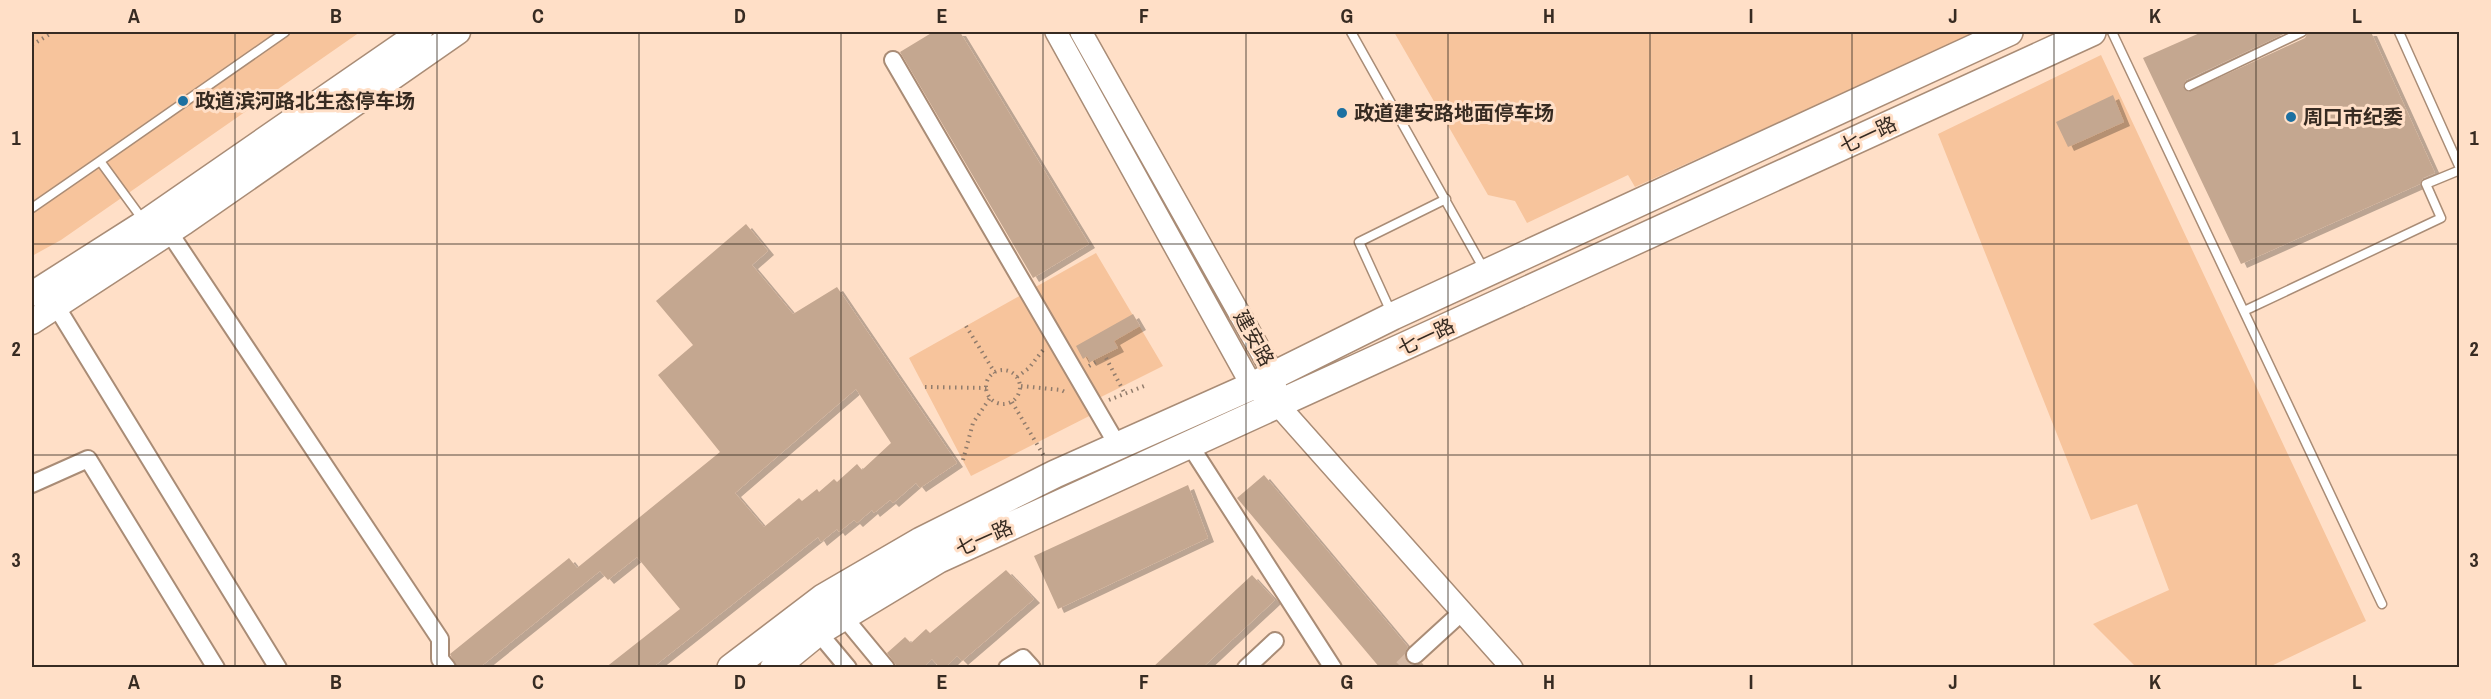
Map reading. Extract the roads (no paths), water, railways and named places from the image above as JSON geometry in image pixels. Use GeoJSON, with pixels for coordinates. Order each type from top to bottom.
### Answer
{"type":"FeatureCollection","features":[{"type":"Feature","properties":{"kind":"main road"},"geometry":{"type":"LineString","coordinates":[[32,294],[144,222],[420,32]]}},
{"type":"Feature","properties":{"kind":"main road"},"geometry":{"type":"LineString","coordinates":[[32,322],[169,232],[458,32]]}},
{"type":"Feature","properties":{"kind":"main road","name":"七一路"},"geometry":{"type":"LineString","coordinates":[[731,668],[823,598],[921,541],[1055,474],[1263,380],[1393,316],[2009,32]]}},
{"type":"Feature","properties":{"kind":"main road","name":"七一路"},"geometry":{"type":"LineString","coordinates":[[774,668],[818,632],[939,559],[2092,32]]}},
{"type":"Feature","properties":{"kind":"street"},"geometry":{"type":"LineString","coordinates":[[1056,32],[1263,380]]}},
{"type":"Feature","properties":{"kind":"street","name":"建安路"},"geometry":{"type":"LineString","coordinates":[[1081,32],[1278,405]]}},
{"type":"Feature","properties":{"kind":"street"},"geometry":{"type":"LineString","coordinates":[[893,60],[1118,446]]}},
{"type":"Feature","properties":{"kind":"street"},"geometry":{"type":"LineString","coordinates":[[169,232],[440,639],[440,659],[447,668]]}},
{"type":"Feature","properties":{"kind":"street"},"geometry":{"type":"LineString","coordinates":[[56,306],[278,668]]}},
{"type":"Feature","properties":{"kind":"street"},"geometry":{"type":"LineString","coordinates":[[1278,405],[1512,668]]}},
{"type":"Feature","properties":{"kind":"street"},"geometry":{"type":"LineString","coordinates":[[1191,447],[1334,668]]}},
{"type":"Feature","properties":{"kind":"street"},"geometry":{"type":"LineString","coordinates":[[32,484],[88,459],[216,668]]}},
{"type":"Feature","properties":{"kind":"street"},"geometry":{"type":"LineString","coordinates":[[1415,655],[1462,612]]}},
{"type":"Feature","properties":{"kind":"street"},"geometry":{"type":"LineString","coordinates":[[843,616],[886,668]]}},
{"type":"Feature","properties":{"kind":"street"},"geometry":{"type":"LineString","coordinates":[[818,632],[848,668]]}},
{"type":"Feature","properties":{"kind":"street"},"geometry":{"type":"LineString","coordinates":[[1246,668],[1275,641]]}},
{"type":"Feature","properties":{"kind":"street"},"geometry":{"type":"LineString","coordinates":[[1007,668],[1023,658],[1032,668]]}},
{"type":"Feature","properties":{"kind":"lane"},"geometry":{"type":"LineString","coordinates":[[32,208],[285,32]]}},
{"type":"Feature","properties":{"kind":"lane"},"geometry":{"type":"LineString","coordinates":[[1351,32],[1487,274]]}},
{"type":"Feature","properties":{"kind":"lane"},"geometry":{"type":"LineString","coordinates":[[2112,32],[2382,604]]}},
{"type":"Feature","properties":{"kind":"lane"},"geometry":{"type":"LineString","coordinates":[[2189,86],[2302,32]]}},
{"type":"Feature","properties":{"kind":"lane"},"geometry":{"type":"LineString","coordinates":[[2244,310],[2441,218],[2426,184],[2460,169],[2398,32]]}},
{"type":"Feature","properties":{"kind":"lane"},"geometry":{"type":"LineString","coordinates":[[100,161],[144,222]]}},
{"type":"Feature","properties":{"kind":"lane"},"geometry":{"type":"LineString","coordinates":[[1393,316],[1359,242],[1446,199]]}},
{"type":"Feature","properties":{"kind":"tunnel"},"geometry":{"type":"LineString","coordinates":[[1402,668],[1415,655]]}},
{"type":"Feature","properties":{"kind":"place","name":"政道滨河路北生态停车场"},"geometry":{"type":"Point","coordinates":[183,101]}},
{"type":"Feature","properties":{"kind":"place","name":"政道建安路地面停车场"},"geometry":{"type":"Point","coordinates":[1342,113]}},
{"type":"Feature","properties":{"kind":"place","name":"周口市纪委"},"geometry":{"type":"Point","coordinates":[2291,117]}}]}
